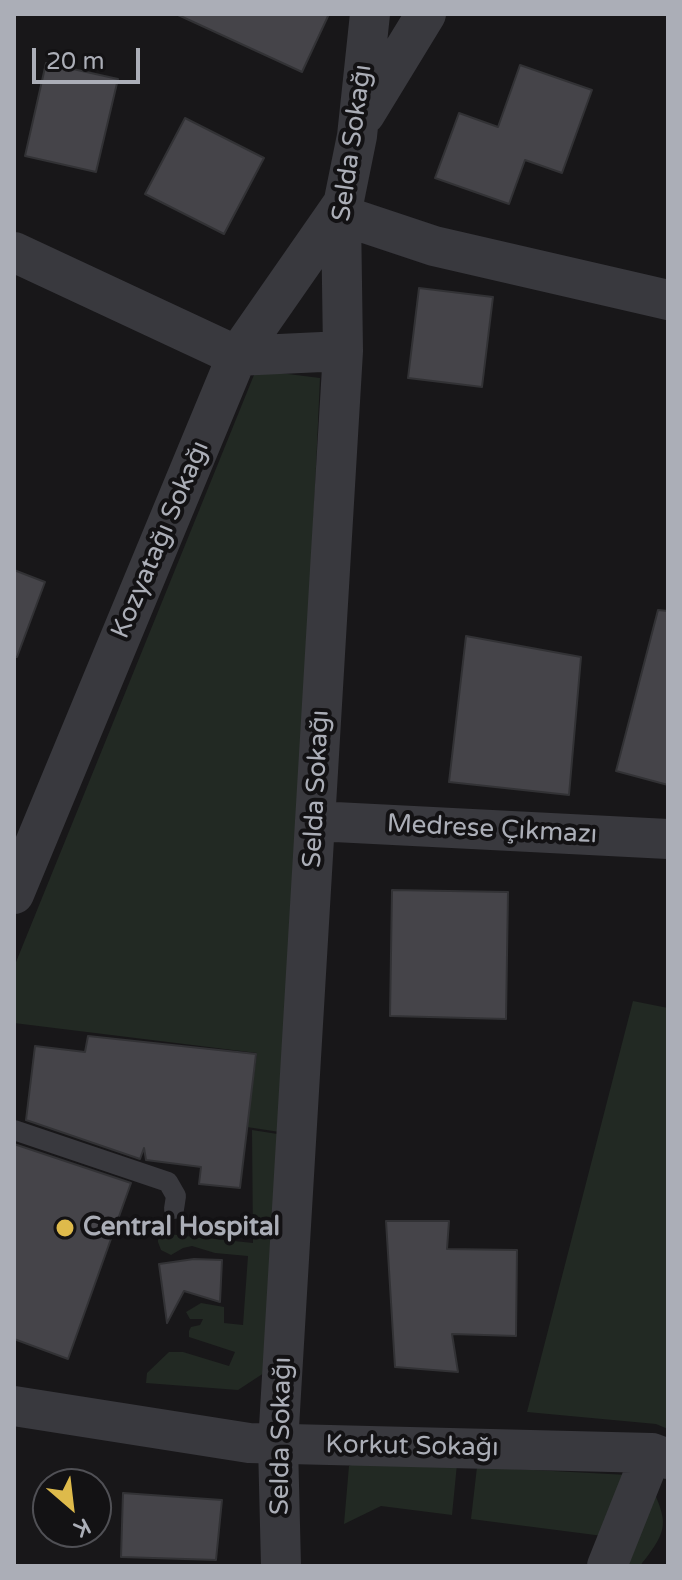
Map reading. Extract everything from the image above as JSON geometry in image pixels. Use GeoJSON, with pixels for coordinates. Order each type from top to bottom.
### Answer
{"type":"FeatureCollection","features":[{"type":"Feature","properties":{"kind":"street","name":"Selda Sokağı"},"geometry":{"type":"LineString","coordinates":[[281,1566],[278,1444],[343,351],[341,210],[358,125],[370,14]]}},
{"type":"Feature","properties":{"kind":"street"},"geometry":{"type":"LineString","coordinates":[[358,125],[426,14]]}},
{"type":"Feature","properties":{"kind":"street"},"geometry":{"type":"LineString","coordinates":[[341,210],[434,246],[668,300]]}},
{"type":"Feature","properties":{"kind":"street","name":"Kozyatağı Sokağı"},"geometry":{"type":"LineString","coordinates":[[14,894],[237,356],[341,210]]}},
{"type":"Feature","properties":{"kind":"street"},"geometry":{"type":"LineString","coordinates":[[14,252],[237,356],[343,351]]}},
{"type":"Feature","properties":{"kind":"street","name":"Medrese Çıkmazı"},"geometry":{"type":"LineString","coordinates":[[315,821],[668,839]]}},
{"type":"Feature","properties":{"kind":"street","name":"Korkut Sokağı"},"geometry":{"type":"LineString","coordinates":[[14,1406],[249,1443],[660,1456]]}},
{"type":"Feature","properties":{"kind":"street"},"geometry":{"type":"LineString","coordinates":[[607,1566],[660,1456]]}},
{"type":"Feature","properties":{"kind":"lane"},"geometry":{"type":"LineString","coordinates":[[14,1130],[168,1182],[176,1196],[174,1209]]}},
{"type":"Feature","properties":{"kind":"shaded area"},"geometry":{"type":"Polygon","coordinates":[[[256,370],[320,378],[286,1133],[247,1127],[257,1053],[14,1023],[14,967],[256,370]]]}},
{"type":"Feature","properties":{"kind":"shaded area"},"geometry":{"type":"Polygon","coordinates":[[[633,1001],[668,1008],[668,1429],[656,1424],[527,1412],[633,1001]]]}},
{"type":"Feature","properties":{"kind":"shaded area"},"geometry":{"type":"Polygon","coordinates":[[[252,1130],[284,1135],[267,1371],[238,1390],[146,1383],[147,1373],[169,1352],[183,1352],[229,1366],[235,1352],[189,1337],[191,1327],[200,1325],[203,1319],[190,1319],[186,1312],[201,1303],[224,1307],[224,1323],[243,1325],[248,1256],[215,1253],[192,1246],[171,1255],[161,1250],[158,1233],[253,1243],[252,1130]]]}},
{"type":"Feature","properties":{"kind":"shaded area"},"geometry":{"type":"Polygon","coordinates":[[[362,1460],[457,1464],[452,1515],[381,1506],[344,1524],[349,1466],[362,1460]]]}},
{"type":"Feature","properties":{"kind":"shaded area"},"geometry":{"type":"Polygon","coordinates":[[[477,1467],[647,1476],[662,1514],[662,1532],[640,1566],[619,1566],[603,1536],[471,1519],[477,1467]]]}},
{"type":"Feature","properties":{"kind":"building"},"geometry":{"type":"Polygon","coordinates":[[[176,14],[329,14],[302,72],[176,14]]]}},
{"type":"Feature","properties":{"kind":"building"},"geometry":{"type":"Polygon","coordinates":[[[46,63],[118,79],[96,172],[25,156],[46,63]]]}},
{"type":"Feature","properties":{"kind":"building"},"geometry":{"type":"Polygon","coordinates":[[[520,65],[592,90],[562,173],[525,160],[509,204],[435,178],[459,113],[498,127],[520,65]]]}},
{"type":"Feature","properties":{"kind":"building"},"geometry":{"type":"Polygon","coordinates":[[[185,118],[264,158],[224,234],[145,194],[185,118]]]}},
{"type":"Feature","properties":{"kind":"building"},"geometry":{"type":"Polygon","coordinates":[[[419,288],[493,297],[482,387],[408,378],[419,288]]]}},
{"type":"Feature","properties":{"kind":"building"},"geometry":{"type":"Polygon","coordinates":[[[14,570],[45,582],[17,657],[14,657],[14,570]]]}},
{"type":"Feature","properties":{"kind":"building"},"geometry":{"type":"Polygon","coordinates":[[[658,610],[668,611],[668,785],[616,771],[658,610]]]}},
{"type":"Feature","properties":{"kind":"building"},"geometry":{"type":"Polygon","coordinates":[[[466,636],[581,657],[569,795],[449,782],[466,636]]]}},
{"type":"Feature","properties":{"kind":"building"},"geometry":{"type":"Polygon","coordinates":[[[392,890],[508,892],[506,1019],[390,1016],[392,890]]]}},
{"type":"Feature","properties":{"kind":"building"},"geometry":{"type":"Polygon","coordinates":[[[88,1036],[256,1054],[240,1188],[199,1184],[201,1167],[146,1160],[144,1148],[140,1159],[26,1120],[35,1046],[85,1052],[88,1036]]]}},
{"type":"Feature","properties":{"kind":"building","name":"Central Hospital"},"geometry":{"type":"Polygon","coordinates":[[[14,1144],[131,1183],[68,1359],[14,1339],[14,1144]]]}},
{"type":"Feature","properties":{"kind":"building"},"geometry":{"type":"Polygon","coordinates":[[[386,1221],[449,1221],[447,1249],[517,1250],[516,1336],[452,1334],[458,1372],[395,1367],[386,1221]]]}},
{"type":"Feature","properties":{"kind":"building"},"geometry":{"type":"Polygon","coordinates":[[[194,1259],[222,1260],[220,1302],[184,1291],[167,1323],[159,1264],[194,1259]]]}},
{"type":"Feature","properties":{"kind":"building"},"geometry":{"type":"Polygon","coordinates":[[[123,1493],[222,1500],[216,1560],[121,1557],[123,1493]]]}},
{"type":"Feature","properties":{"kind":"place","name":"Central Hospital"},"geometry":{"type":"Point","coordinates":[65,1228]}}]}
